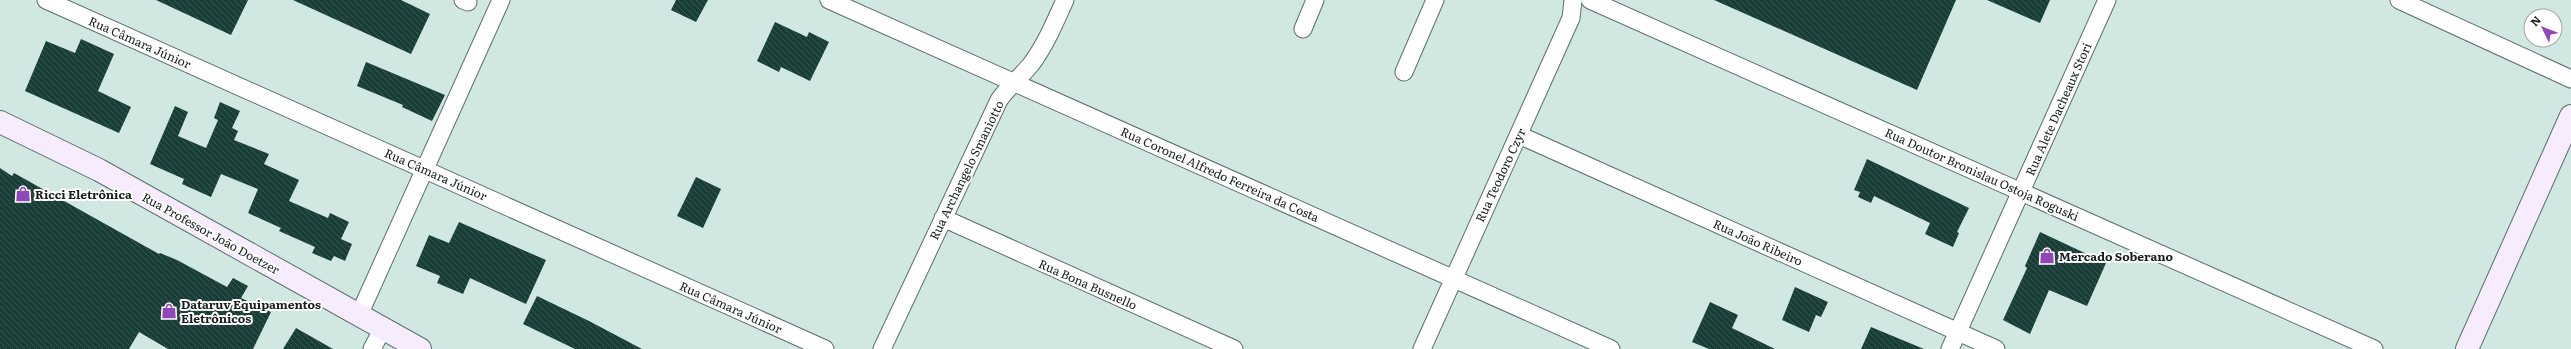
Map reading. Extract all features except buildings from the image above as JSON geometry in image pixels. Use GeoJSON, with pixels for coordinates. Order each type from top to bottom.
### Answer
{"type":"FeatureCollection","features":[{"type":"Feature","properties":{"kind":"main road"},"geometry":{"type":"LineString","coordinates":[[2467,349],[2571,116]]}},
{"type":"Feature","properties":{"kind":"main road","name":"Rua Professor João Doetzer"},"geometry":{"type":"LineString","coordinates":[[0,122],[92,167],[420,349]]}},
{"type":"Feature","properties":{"kind":"street","name":"Rua Câmara Júnior"},"geometry":{"type":"LineString","coordinates":[[46,0],[825,349]]}},
{"type":"Feature","properties":{"kind":"street"},"geometry":{"type":"LineString","coordinates":[[359,315],[501,0]]}},
{"type":"Feature","properties":{"kind":"street","name":"Rua Coronel Alfredo Ferreira da Costa"},"geometry":{"type":"LineString","coordinates":[[829,0],[1611,349]]}},
{"type":"Feature","properties":{"kind":"street","name":"Rua Archangelo Smaniotto"},"geometry":{"type":"LineString","coordinates":[[882,349],[999,100],[1005,91],[1016,84],[1041,49],[1065,0]]}},
{"type":"Feature","properties":{"kind":"street"},"geometry":{"type":"LineString","coordinates":[[1303,29],[1315,0]]}},
{"type":"Feature","properties":{"kind":"street"},"geometry":{"type":"LineString","coordinates":[[1404,72],[1435,0]]}},
{"type":"Feature","properties":{"kind":"street","name":"Rua Teodoro Czyr"},"geometry":{"type":"LineString","coordinates":[[1422,349],[1571,18],[1573,0]]}},
{"type":"Feature","properties":{"kind":"street","name":"Rua Doutor Bronislau Ostoja Roguski"},"geometry":{"type":"LineString","coordinates":[[1590,0],[2374,349]]}},
{"type":"Feature","properties":{"kind":"street","name":"Rua Alete Dacheaux Stori"},"geometry":{"type":"LineString","coordinates":[[1950,349],[2107,0]]}},
{"type":"Feature","properties":{"kind":"street"},"geometry":{"type":"LineString","coordinates":[[2399,0],[2571,79]]}},
{"type":"Feature","properties":{"kind":"street","name":"Rua João Ribeiro"},"geometry":{"type":"LineString","coordinates":[[1519,135],[1996,349]]}},
{"type":"Feature","properties":{"kind":"street","name":"Rua Bona Busnello"},"geometry":{"type":"LineString","coordinates":[[943,218],[1234,349]]}},
{"type":"Feature","properties":{"kind":"street"},"geometry":{"type":"LineString","coordinates":[[372,349],[383,328]]}},
{"type":"Feature","properties":{"kind":"place","name":"Ricci Eletrônica"},"geometry":{"type":"Point","coordinates":[23,194]}},
{"type":"Feature","properties":{"kind":"place","name":"Mercado Soberano"},"geometry":{"type":"Point","coordinates":[2047,256]}},
{"type":"Feature","properties":{"kind":"place","name":"Dataruv Equipamentos Eletrônicos"},"geometry":{"type":"Point","coordinates":[169,311]}}]}
